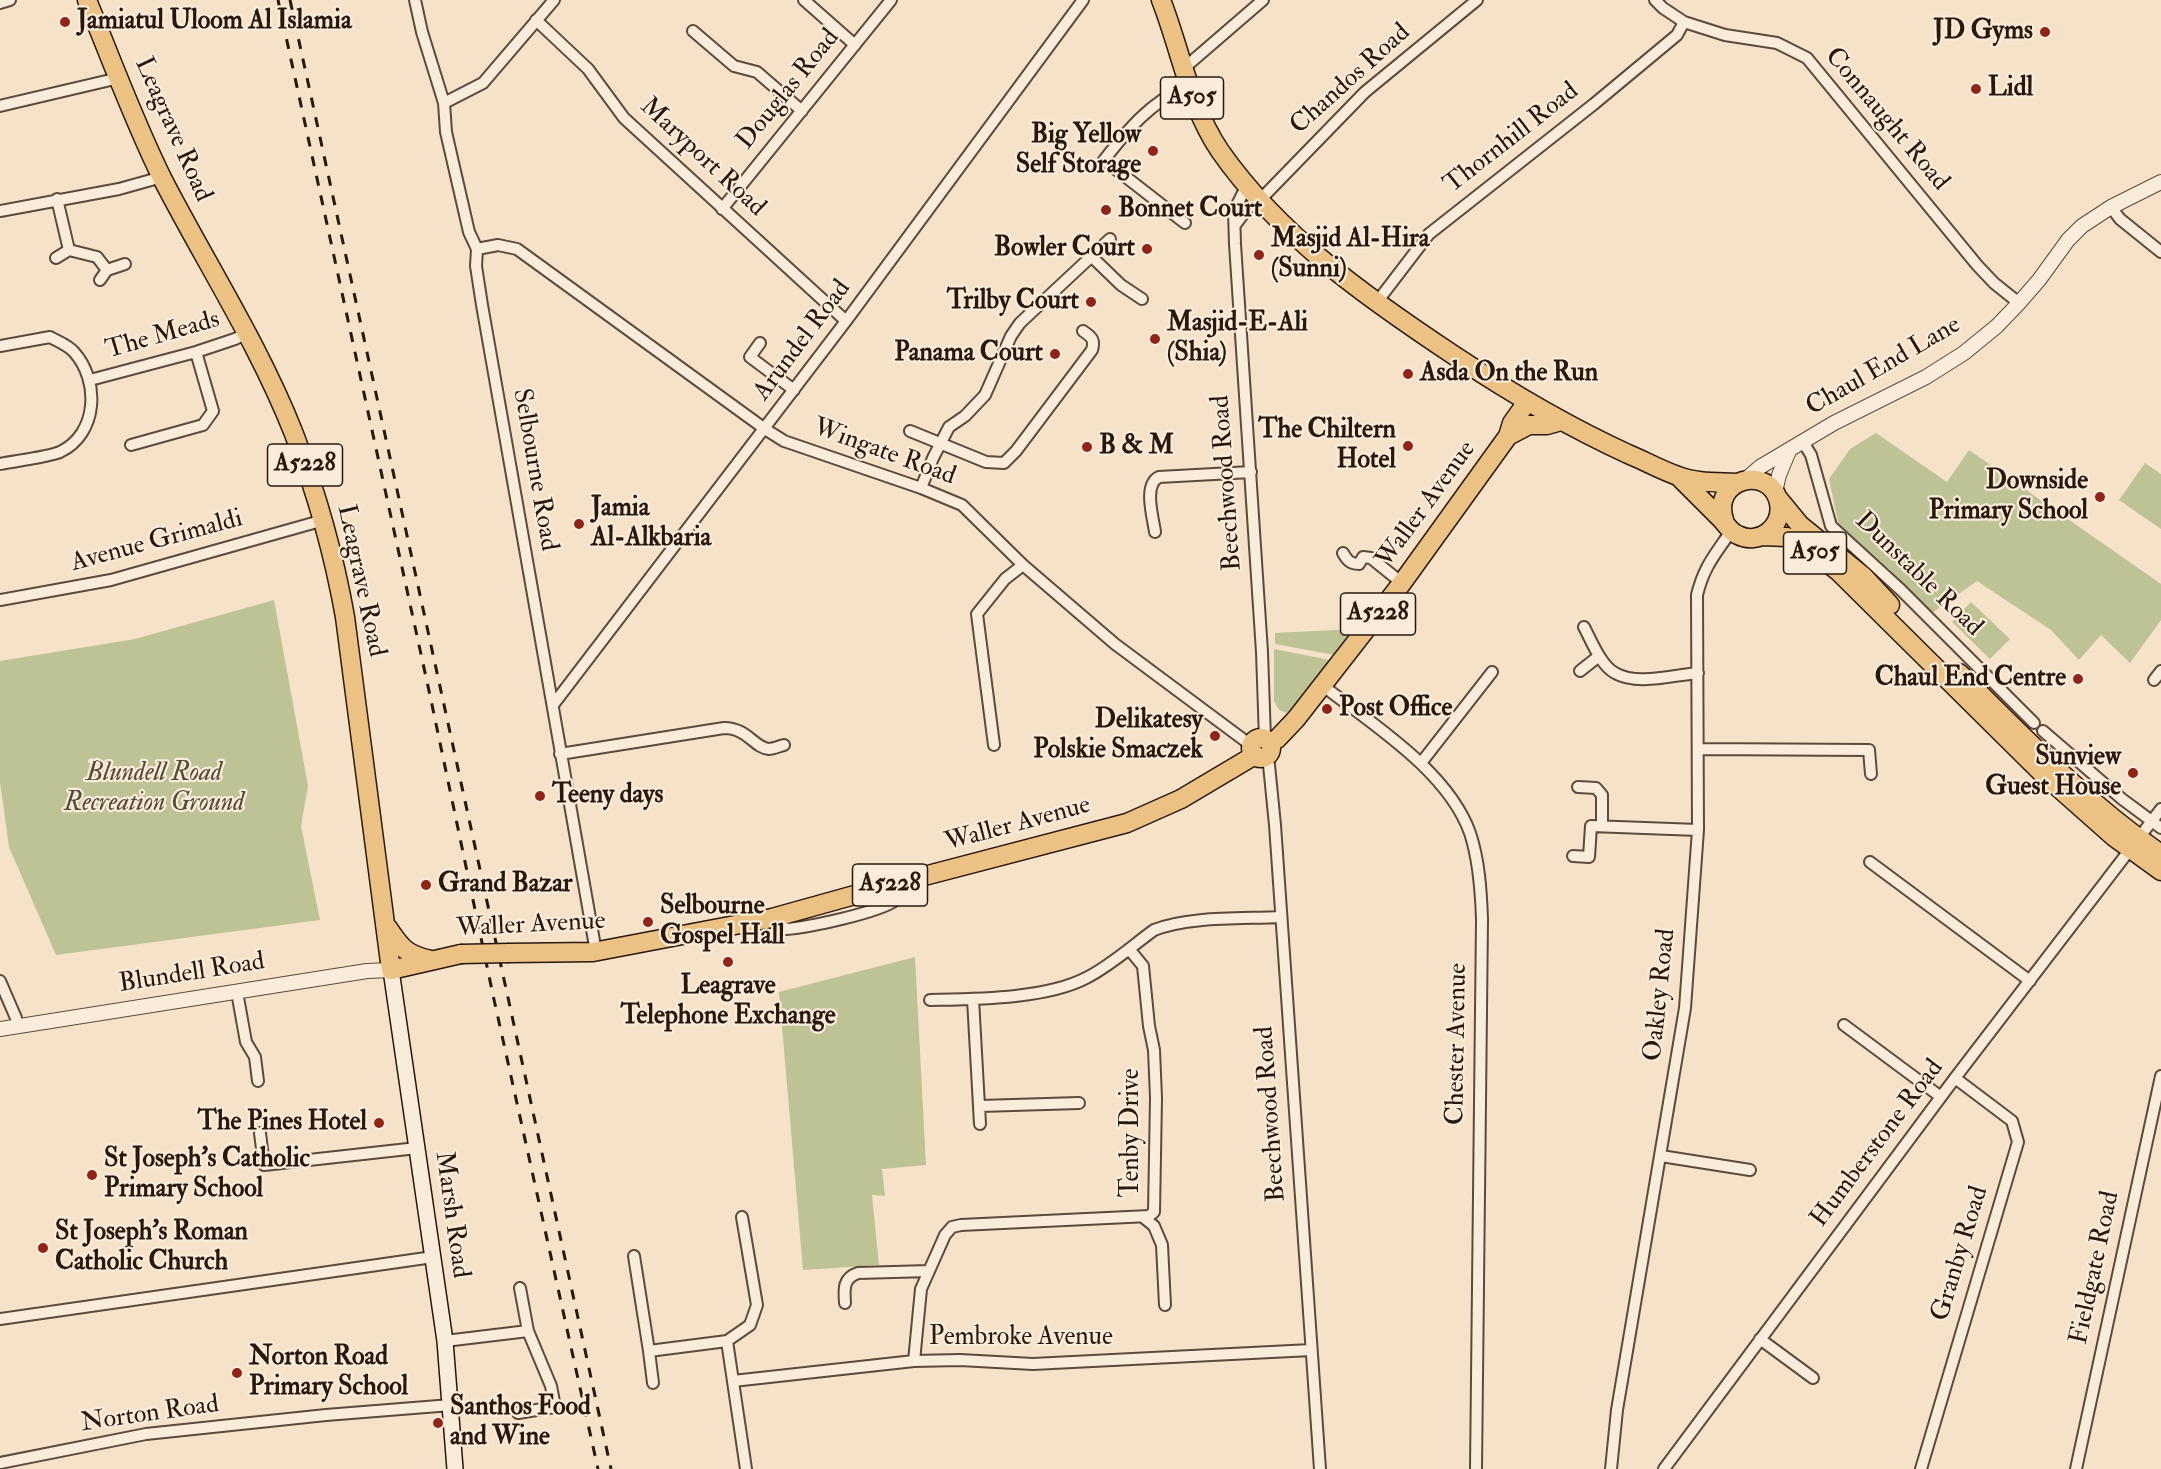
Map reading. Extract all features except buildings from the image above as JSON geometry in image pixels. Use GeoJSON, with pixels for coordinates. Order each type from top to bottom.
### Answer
{"type":"FeatureCollection","features":[{"type":"Feature","properties":{"kind":"main road","name":"Leagrave Road"},"geometry":{"type":"LineString","coordinates":[[87,0],[162,177],[247,333],[294,433],[324,520],[338,575],[345,618],[391,970]]}},
{"type":"Feature","properties":{"kind":"main road","name":"A505"},"geometry":{"type":"LineString","coordinates":[[1161,0],[1185,77],[1208,132],[1221,152],[1260,200],[1323,262],[1433,341],[1527,402],[1561,421],[1679,477],[1708,482],[1740,481]]}},
{"type":"Feature","properties":{"kind":"main road","name":"Waller Avenue"},"geometry":{"type":"LineString","coordinates":[[391,970],[461,954],[596,952],[772,918],[1128,823],[1181,799],[1277,739],[1296,719],[1402,583],[1509,436],[1512,423],[1527,402]]}},
{"type":"Feature","properties":{"kind":"main road"},"geometry":{"type":"LineString","coordinates":[[1509,436],[1529,425],[1547,425],[1561,421]]}},
{"type":"Feature","properties":{"kind":"main road","name":"A505"},"geometry":{"type":"LineString","coordinates":[[1679,477],[1728,527]]}},
{"type":"Feature","properties":{"kind":"main road"},"geometry":{"type":"LineString","coordinates":[[1740,481],[1762,482],[1776,494],[1780,506],[1776,524],[1762,536],[1746,538],[1728,527],[1721,514],[1724,496],[1740,481]]}},
{"type":"Feature","properties":{"kind":"main road","name":"Dunstable Road"},"geometry":{"type":"LineString","coordinates":[[1776,494],[1800,525],[1863,576],[2161,871]]}},
{"type":"Feature","properties":{"kind":"main road","name":"Dunstable Road"},"geometry":{"type":"LineString","coordinates":[[1762,536],[1787,537],[1799,542],[1839,572],[2081,810],[2134,844],[2161,854]]}},
{"type":"Feature","properties":{"kind":"main road"},"geometry":{"type":"LineString","coordinates":[[386,924],[405,951],[431,960]]}},
{"type":"Feature","properties":{"kind":"main road","name":"Marsh Road"},"geometry":{"type":"LineString","coordinates":[[391,970],[445,1341],[455,1469]]}},
{"type":"Feature","properties":{"kind":"street"},"geometry":{"type":"LineString","coordinates":[[0,3],[10,0]]}},
{"type":"Feature","properties":{"kind":"street","name":"Selbourne Road"},"geometry":{"type":"LineString","coordinates":[[415,0],[422,32],[444,103],[446,132],[469,232],[477,249],[476,266],[482,305],[596,952]]}},
{"type":"Feature","properties":{"kind":"street"},"geometry":{"type":"LineString","coordinates":[[444,103],[483,83],[554,0]]}},
{"type":"Feature","properties":{"kind":"street"},"geometry":{"type":"LineString","coordinates":[[804,0],[855,45]]}},
{"type":"Feature","properties":{"kind":"street","name":"Douglas Road"},"geometry":{"type":"LineString","coordinates":[[722,209],[891,0]]}},
{"type":"Feature","properties":{"kind":"street","name":"Arundel Road"},"geometry":{"type":"LineString","coordinates":[[553,705],[765,429],[1083,0]]}},
{"type":"Feature","properties":{"kind":"street"},"geometry":{"type":"LineString","coordinates":[[1185,223],[1104,160],[1146,111],[1164,97],[1263,0]]}},
{"type":"Feature","properties":{"kind":"street","name":"Chandos Road"},"geometry":{"type":"LineString","coordinates":[[1260,200],[1365,92],[1477,0]]}},
{"type":"Feature","properties":{"kind":"street","name":"Connaught Road"},"geometry":{"type":"LineString","coordinates":[[1655,0],[1684,22],[1725,35],[1777,44],[1807,58],[1977,266],[2019,303]]}},
{"type":"Feature","properties":{"kind":"street","name":"Maryport Road"},"geometry":{"type":"LineString","coordinates":[[536,20],[588,69],[624,118],[846,321]]}},
{"type":"Feature","properties":{"kind":"street","name":"Thornhill Road"},"geometry":{"type":"LineString","coordinates":[[1377,302],[1429,234],[1594,104],[1677,35],[1684,22]]}},
{"type":"Feature","properties":{"kind":"street"},"geometry":{"type":"LineString","coordinates":[[693,31],[734,66],[757,72],[802,111]]}},
{"type":"Feature","properties":{"kind":"street"},"geometry":{"type":"LineString","coordinates":[[0,106],[119,78]]}},
{"type":"Feature","properties":{"kind":"street"},"geometry":{"type":"LineString","coordinates":[[0,211],[119,189],[162,177]]}},
{"type":"Feature","properties":{"kind":"street","name":"Chaul End Lane"},"geometry":{"type":"LineString","coordinates":[[1740,481],[1840,420],[1926,376],[1958,356],[1997,326],[2019,303],[2039,280],[2067,240],[2082,226],[2112,207],[2161,182]]}},
{"type":"Feature","properties":{"kind":"street","name":"Beechwood Road"},"geometry":{"type":"LineString","coordinates":[[1247,185],[1234,211],[1234,225],[1265,706],[1261,748],[1269,765],[1271,783],[1320,1469]]}},
{"type":"Feature","properties":{"kind":"street"},"geometry":{"type":"LineString","coordinates":[[57,199],[69,250]]}},
{"type":"Feature","properties":{"kind":"street"},"geometry":{"type":"LineString","coordinates":[[1234,225],[1247,209],[1260,200]]}},
{"type":"Feature","properties":{"kind":"street"},"geometry":{"type":"LineString","coordinates":[[2112,207],[2120,219],[2161,252]]}},
{"type":"Feature","properties":{"kind":"street"},"geometry":{"type":"LineString","coordinates":[[921,488],[949,427],[965,416],[985,394],[1011,336],[1020,323],[1110,239]]}},
{"type":"Feature","properties":{"kind":"street","name":"Wingate Road"},"geometry":{"type":"LineString","coordinates":[[477,249],[498,245],[517,249],[784,441],[921,488],[962,505],[1023,565],[1115,644],[1261,748]]}},
{"type":"Feature","properties":{"kind":"street"},"geometry":{"type":"LineString","coordinates":[[56,258],[69,250],[98,257],[107,270]]}},
{"type":"Feature","properties":{"kind":"street"},"geometry":{"type":"LineString","coordinates":[[1091,256],[1121,285],[1142,299]]}},
{"type":"Feature","properties":{"kind":"street"},"geometry":{"type":"LineString","coordinates":[[100,280],[107,270],[124,264]]}},
{"type":"Feature","properties":{"kind":"street"},"geometry":{"type":"LineString","coordinates":[[910,431],[986,462],[1004,463],[1016,451],[1092,350],[1094,344],[1092,337],[1083,331]]}},
{"type":"Feature","properties":{"kind":"street","name":"The Meads"},"geometry":{"type":"LineString","coordinates":[[90,380],[196,352],[247,333]]}},
{"type":"Feature","properties":{"kind":"street"},"geometry":{"type":"LineString","coordinates":[[0,346],[50,337],[73,351],[90,380],[91,409],[83,434],[60,452],[0,464]]}},
{"type":"Feature","properties":{"kind":"street"},"geometry":{"type":"LineString","coordinates":[[760,343],[750,357],[794,390]]}},
{"type":"Feature","properties":{"kind":"street"},"geometry":{"type":"LineString","coordinates":[[131,445],[203,425],[213,411],[196,352]]}},
{"type":"Feature","properties":{"kind":"street","name":"Dunstable Road"},"geometry":{"type":"LineString","coordinates":[[1803,442],[1811,455],[1831,526],[1901,590],[2034,723]]}},
{"type":"Feature","properties":{"kind":"street"},"geometry":{"type":"LineString","coordinates":[[1776,494],[1779,475],[1789,451]]}},
{"type":"Feature","properties":{"kind":"street"},"geometry":{"type":"LineString","coordinates":[[1155,532],[1151,510],[1151,485],[1154,480],[1159,477],[1251,472]]}},
{"type":"Feature","properties":{"kind":"street","name":"Avenue Grimaldi"},"geometry":{"type":"LineString","coordinates":[[0,600],[111,580],[324,520]]}},
{"type":"Feature","properties":{"kind":"street","name":"Oakley Road"},"geometry":{"type":"LineString","coordinates":[[1611,1469],[1617,1410],[1685,1008],[1698,830],[1697,595],[1702,574],[1728,527]]}},
{"type":"Feature","properties":{"kind":"street"},"geometry":{"type":"LineString","coordinates":[[1343,553],[1347,560],[1354,564],[1359,564],[1363,557],[1371,558],[1402,583]]}},
{"type":"Feature","properties":{"kind":"street"},"geometry":{"type":"LineString","coordinates":[[994,745],[977,614],[1005,579],[1023,565]]}},
{"type":"Feature","properties":{"kind":"street"},"geometry":{"type":"LineString","coordinates":[[1584,627],[1599,656],[1614,673],[1641,680],[1698,673]]}},
{"type":"Feature","properties":{"kind":"street"},"geometry":{"type":"LineString","coordinates":[[1580,671],[1599,656]]}},
{"type":"Feature","properties":{"kind":"street"},"geometry":{"type":"LineString","coordinates":[[1421,763],[1492,672]]}},
{"type":"Feature","properties":{"kind":"street","name":"Chester Avenue"},"geometry":{"type":"LineString","coordinates":[[1322,685],[1421,763],[1447,793],[1470,833],[1481,892],[1476,1469]]}},
{"type":"Feature","properties":{"kind":"street"},"geometry":{"type":"LineString","coordinates":[[1265,706],[1273,723],[1284,723],[1296,719]]}},
{"type":"Feature","properties":{"kind":"street"},"geometry":{"type":"LineString","coordinates":[[560,754],[724,728],[735,728],[748,735],[759,745],[770,749],[784,745]]}},
{"type":"Feature","properties":{"kind":"street"},"geometry":{"type":"LineString","coordinates":[[2043,731],[2122,799],[2161,828]]}},
{"type":"Feature","properties":{"kind":"street"},"geometry":{"type":"LineString","coordinates":[[1699,749],[1869,750],[1871,774]]}},
{"type":"Feature","properties":{"kind":"street"},"geometry":{"type":"LineString","coordinates":[[1578,787],[1596,788],[1602,795],[1602,826]]}},
{"type":"Feature","properties":{"kind":"street","name":"Humberstone Road"},"geometry":{"type":"LineString","coordinates":[[1664,1469],[1955,1078],[2161,809]]}},
{"type":"Feature","properties":{"kind":"street"},"geometry":{"type":"LineString","coordinates":[[1573,856],[1589,856],[1591,826],[1698,830]]}},
{"type":"Feature","properties":{"kind":"street"},"geometry":{"type":"LineString","coordinates":[[1870,862],[2030,981]]}},
{"type":"Feature","properties":{"kind":"street"},"geometry":{"type":"LineString","coordinates":[[930,999],[973,999],[1041,993],[1085,979],[1154,930],[1165,926],[1183,922],[1280,917]]}},
{"type":"Feature","properties":{"kind":"street","name":"Tenby Drive"},"geometry":{"type":"LineString","coordinates":[[914,1361],[920,1295],[945,1235],[952,1227],[1143,1217],[1149,1216],[1155,1209],[1154,1050],[1149,1026],[1143,966],[1129,949]]}},
{"type":"Feature","properties":{"kind":"street","name":"Blundell Road"},"geometry":{"type":"LineString","coordinates":[[0,1029],[367,971],[391,970]]}},
{"type":"Feature","properties":{"kind":"street"},"geometry":{"type":"LineString","coordinates":[[0,981],[16,1018],[17,1026]]}},
{"type":"Feature","properties":{"kind":"street"},"geometry":{"type":"LineString","coordinates":[[237,992],[246,1042],[255,1057],[258,1081]]}},
{"type":"Feature","properties":{"kind":"street"},"geometry":{"type":"LineString","coordinates":[[973,999],[980,1124]]}},
{"type":"Feature","properties":{"kind":"street"},"geometry":{"type":"LineString","coordinates":[[1844,1025],[1941,1097]]}},
{"type":"Feature","properties":{"kind":"street","name":"Fieldgate Road"},"geometry":{"type":"LineString","coordinates":[[2076,1469],[2161,1076]]}},
{"type":"Feature","properties":{"kind":"street","name":"Granby Road"},"geometry":{"type":"LineString","coordinates":[[1921,1469],[2018,1142],[2013,1121],[1955,1078]]}},
{"type":"Feature","properties":{"kind":"street"},"geometry":{"type":"LineString","coordinates":[[980,1106],[1079,1103]]}},
{"type":"Feature","properties":{"kind":"street"},"geometry":{"type":"LineString","coordinates":[[260,1133],[264,1165],[417,1148]]}},
{"type":"Feature","properties":{"kind":"street"},"geometry":{"type":"LineString","coordinates":[[1661,1156],[1750,1170]]}},
{"type":"Feature","properties":{"kind":"street"},"geometry":{"type":"LineString","coordinates":[[649,1351],[727,1341],[750,1325],[757,1305],[742,1217]]}},
{"type":"Feature","properties":{"kind":"street"},"geometry":{"type":"LineString","coordinates":[[1143,1217],[1154,1226],[1162,1245],[1164,1305]]}},
{"type":"Feature","properties":{"kind":"street"},"geometry":{"type":"LineString","coordinates":[[634,1256],[653,1383]]}},
{"type":"Feature","properties":{"kind":"street"},"geometry":{"type":"LineString","coordinates":[[0,1320],[433,1257]]}},
{"type":"Feature","properties":{"kind":"street"},"geometry":{"type":"LineString","coordinates":[[845,1303],[844,1288],[851,1275],[929,1271]]}},
{"type":"Feature","properties":{"kind":"street"},"geometry":{"type":"LineString","coordinates":[[518,1413],[555,1407],[551,1386],[528,1331],[520,1288]]}},
{"type":"Feature","properties":{"kind":"street"},"geometry":{"type":"LineString","coordinates":[[445,1341],[528,1331]]}},
{"type":"Feature","properties":{"kind":"street"},"geometry":{"type":"LineString","coordinates":[[1760,1339],[1812,1378]]}},
{"type":"Feature","properties":{"kind":"street"},"geometry":{"type":"LineString","coordinates":[[727,1341],[746,1469]]}},
{"type":"Feature","properties":{"kind":"street","name":"Pembroke Avenue"},"geometry":{"type":"LineString","coordinates":[[733,1382],[914,1361],[960,1360],[1033,1365],[1311,1350]]}},
{"type":"Feature","properties":{"kind":"street","name":"Norton Road"},"geometry":{"type":"LineString","coordinates":[[0,1463],[146,1434],[451,1404]]}},
{"type":"Feature","properties":{"kind":"green space"},"geometry":{"type":"Polygon","coordinates":[[[1876,433],[1947,482],[1969,450],[2161,584],[2161,620],[2130,663],[2101,635],[2079,660],[2051,630],[1977,581],[1932,613],[1838,522],[1829,479],[1850,449],[1876,433]]]}},
{"type":"Feature","properties":{"kind":"green space"},"geometry":{"type":"Polygon","coordinates":[[[2145,463],[2161,474],[2161,529],[2119,500],[2145,463]]]}},
{"type":"Feature","properties":{"kind":"green space","name":"Blundell Road Recreation Ground"},"geometry":{"type":"Polygon","coordinates":[[[274,600],[308,786],[301,826],[320,920],[56,955],[9,847],[0,782],[0,661],[135,639],[274,600]]]}},
{"type":"Feature","properties":{"kind":"green space"},"geometry":{"type":"Polygon","coordinates":[[[1971,602],[2010,639],[1990,659],[1952,622],[1971,602]]]}},
{"type":"Feature","properties":{"kind":"green space"},"geometry":{"type":"Polygon","coordinates":[[[1355,629],[1334,655],[1275,644],[1275,633],[1355,629]]]}},
{"type":"Feature","properties":{"kind":"green space"},"geometry":{"type":"Polygon","coordinates":[[[1274,649],[1330,660],[1292,710],[1287,713],[1279,710],[1274,701],[1274,649]]]}},
{"type":"Feature","properties":{"kind":"green space"},"geometry":{"type":"Polygon","coordinates":[[[915,957],[926,1165],[882,1169],[885,1196],[872,1195],[879,1265],[803,1270],[779,992],[915,957]]]}},
{"type":"Feature","properties":{"kind":"railway"},"geometry":{"type":"LineString","coordinates":[[278,0],[598,1469]]}},
{"type":"Feature","properties":{"kind":"railway"},"geometry":{"type":"LineString","coordinates":[[290,0],[611,1469]]}},
{"type":"Feature","properties":{"kind":"place","name":"Jamiatul Uloom Al Islamia"},"geometry":{"type":"Point","coordinates":[65,22]}},
{"type":"Feature","properties":{"kind":"place","name":"JD Gyms"},"geometry":{"type":"Point","coordinates":[2045,32]}},
{"type":"Feature","properties":{"kind":"place","name":"Lidl"},"geometry":{"type":"Point","coordinates":[1976,89]}},
{"type":"Feature","properties":{"kind":"place","name":"Big Yellow Self Storage"},"geometry":{"type":"Point","coordinates":[1153,151]}},
{"type":"Feature","properties":{"kind":"place","name":"Bonnet Court"},"geometry":{"type":"Point","coordinates":[1106,210]}},
{"type":"Feature","properties":{"kind":"place","name":"Bowler Court"},"geometry":{"type":"Point","coordinates":[1147,249]}},
{"type":"Feature","properties":{"kind":"place","name":"Masjid Al-Hira (Sunni)"},"geometry":{"type":"Point","coordinates":[1259,255]}},
{"type":"Feature","properties":{"kind":"place","name":"Trilby Court"},"geometry":{"type":"Point","coordinates":[1091,302]}},
{"type":"Feature","properties":{"kind":"place","name":"Masjid-E-Ali (Shia)"},"geometry":{"type":"Point","coordinates":[1155,339]}},
{"type":"Feature","properties":{"kind":"place","name":"Panama Court"},"geometry":{"type":"Point","coordinates":[1055,354]}},
{"type":"Feature","properties":{"kind":"place","name":"Asda On the Run"},"geometry":{"type":"Point","coordinates":[1408,374]}},
{"type":"Feature","properties":{"kind":"place","name":"The Chiltern Hotel"},"geometry":{"type":"Point","coordinates":[1408,446]}},
{"type":"Feature","properties":{"kind":"place","name":"B & M"},"geometry":{"type":"Point","coordinates":[1087,447]}},
{"type":"Feature","properties":{"kind":"place","name":"Downside Primary School"},"geometry":{"type":"Point","coordinates":[2100,497]}},
{"type":"Feature","properties":{"kind":"place","name":"Jamia Al-Alkbaria"},"geometry":{"type":"Point","coordinates":[579,524]}},
{"type":"Feature","properties":{"kind":"place","name":"Chaul End Centre"},"geometry":{"type":"Point","coordinates":[2078,679]}},
{"type":"Feature","properties":{"kind":"place","name":"Post Office"},"geometry":{"type":"Point","coordinates":[1327,709]}},
{"type":"Feature","properties":{"kind":"place","name":"Delikatesy Polskie Smaczek"},"geometry":{"type":"Point","coordinates":[1215,736]}},
{"type":"Feature","properties":{"kind":"place","name":"Sunview Guest House"},"geometry":{"type":"Point","coordinates":[2133,773]}},
{"type":"Feature","properties":{"kind":"place","name":"Teeny days"},"geometry":{"type":"Point","coordinates":[540,796]}},
{"type":"Feature","properties":{"kind":"place","name":"Grand Bazar"},"geometry":{"type":"Point","coordinates":[426,885]}},
{"type":"Feature","properties":{"kind":"place","name":"Selbourne Gospel Hall"},"geometry":{"type":"Point","coordinates":[648,922]}},
{"type":"Feature","properties":{"kind":"place","name":"Leagrave Telephone Exchange"},"geometry":{"type":"Point","coordinates":[728,962]}},
{"type":"Feature","properties":{"kind":"place","name":"The Pines Hotel"},"geometry":{"type":"Point","coordinates":[379,1123]}},
{"type":"Feature","properties":{"kind":"place","name":"St Joseph's Catholic Primary School"},"geometry":{"type":"Point","coordinates":[92,1175]}},
{"type":"Feature","properties":{"kind":"place","name":"St Joseph's Roman Catholic Church"},"geometry":{"type":"Point","coordinates":[43,1248]}},
{"type":"Feature","properties":{"kind":"place","name":"Norton Road Primary School"},"geometry":{"type":"Point","coordinates":[237,1373]}},
{"type":"Feature","properties":{"kind":"place","name":"Santhos Food and Wine"},"geometry":{"type":"Point","coordinates":[438,1423]}}]}
